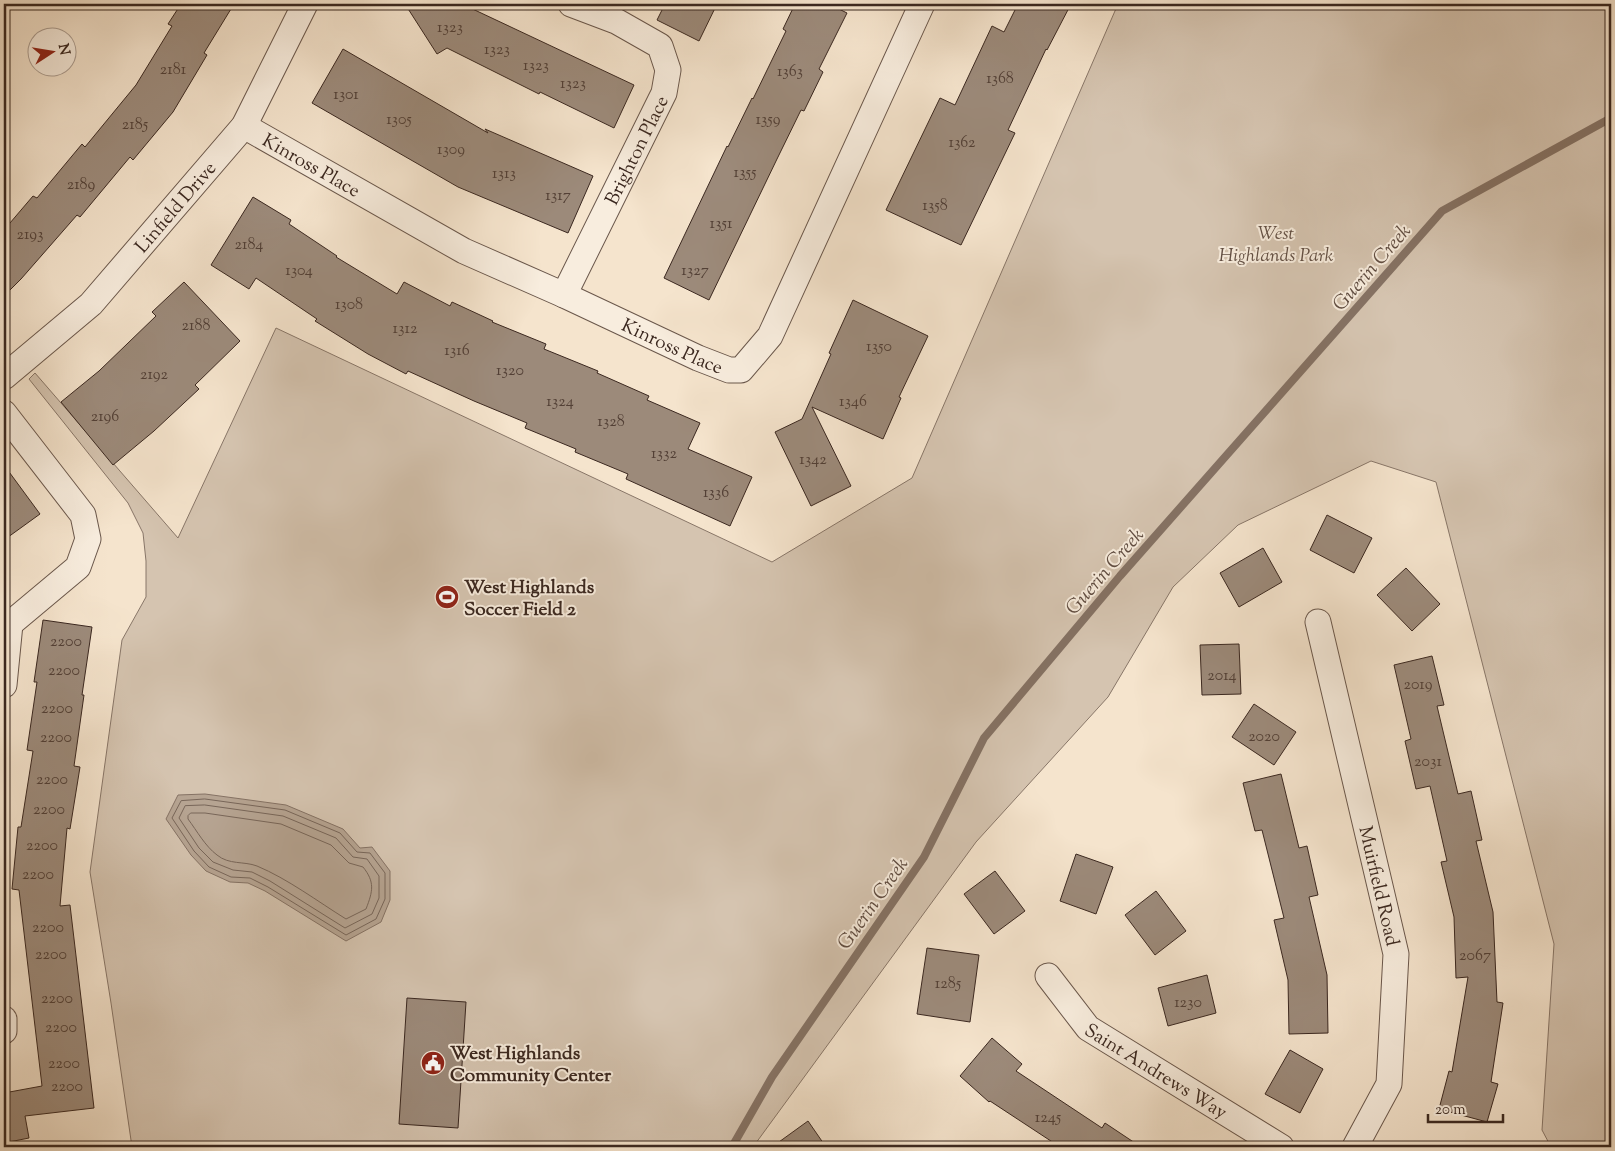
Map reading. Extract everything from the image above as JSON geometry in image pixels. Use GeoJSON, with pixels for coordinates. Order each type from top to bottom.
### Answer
{"type":"FeatureCollection","features":[{"type":"Feature","properties":{"kind":"street","name":"Linfield Drive"},"geometry":{"type":"LineString","coordinates":[[4,377],[91,304],[244,126],[305,4]]}},
{"type":"Feature","properties":{"kind":"street","name":"Brighton Place"},"geometry":{"type":"LineString","coordinates":[[564,295],[664,94],[668,70],[660,46],[620,13],[571,4]]}},
{"type":"Feature","properties":{"kind":"street","name":"Kinross Place"},"geometry":{"type":"LineString","coordinates":[[244,126],[464,251],[564,295],[698,358],[729,370],[741,370],[770,336],[922,4]]}},
{"type":"Feature","properties":{"kind":"street"},"geometry":{"type":"LineString","coordinates":[[4,413],[83,515],[88,539],[78,567],[7,626],[4,685]]}},
{"type":"Feature","properties":{"kind":"street","name":"Muirfield Road"},"geometry":{"type":"LineString","coordinates":[[1318,622],[1396,954],[1389,1084],[1355,1147]]}},
{"type":"Feature","properties":{"kind":"street","name":"Saint Andrews Way"},"geometry":{"type":"LineString","coordinates":[[1048,976],[1088,1028],[1281,1147]]}},
{"type":"Feature","properties":{"kind":"street"},"geometry":{"type":"LineString","coordinates":[[4,1019],[4,1031]]}},
{"type":"Feature","properties":{"kind":"green space","name":"West Highlands Park"},"geometry":{"type":"Polygon","coordinates":[[[1118,4],[1611,4],[1611,1147],[1551,1147],[1542,1130],[1554,944],[1436,482],[1371,461],[1238,525],[1173,587],[1108,697],[976,842],[753,1147],[132,1147],[90,872],[122,640],[146,597],[146,561],[143,533],[128,503],[29,379],[35,373],[178,538],[276,328],[772,562],[912,478],[1118,4]]]}},
{"type":"Feature","properties":{"kind":"water"},"geometry":{"type":"Polygon","coordinates":[[[205,794],[286,805],[343,829],[360,848],[372,847],[390,871],[390,900],[381,922],[346,941],[265,891],[248,883],[230,882],[206,871],[191,855],[166,819],[178,795],[205,794]]]}},
{"type":"Feature","properties":{"kind":"building"},"geometry":{"type":"Polygon","coordinates":[[[181,4],[234,4],[204,53],[207,55],[173,112],[133,160],[130,157],[80,217],[77,215],[4,296],[4,230],[33,196],[37,198],[82,144],[85,147],[136,85],[172,26],[168,24],[181,4]]]}},
{"type":"Feature","properties":{"kind":"building"},"geometry":{"type":"Polygon","coordinates":[[[405,4],[462,4],[634,85],[614,128],[540,92],[539,94],[447,48],[437,54],[405,4]]]}},
{"type":"Feature","properties":{"kind":"building"},"geometry":{"type":"Polygon","coordinates":[[[665,4],[717,4],[699,41],[657,20],[665,4]]]}},
{"type":"Feature","properties":{"kind":"building"},"geometry":{"type":"Polygon","coordinates":[[[795,4],[829,4],[847,13],[819,69],[823,72],[804,111],[801,110],[709,300],[664,278],[727,146],[753,99],[786,31],[783,29],[795,4]]]}},
{"type":"Feature","properties":{"kind":"building"},"geometry":{"type":"Polygon","coordinates":[[[1018,4],[1071,4],[1046,49],[1008,130],[1015,133],[961,245],[886,210],[940,98],[955,105],[992,26],[1004,32],[1018,4]]]}},
{"type":"Feature","properties":{"kind":"building"},"geometry":{"type":"Polygon","coordinates":[[[343,49],[488,133],[485,129],[593,176],[568,233],[458,187],[312,103],[343,49]]]}},
{"type":"Feature","properties":{"kind":"building"},"geometry":{"type":"Polygon","coordinates":[[[253,197],[291,220],[289,224],[336,257],[397,294],[404,282],[450,306],[452,302],[492,322],[546,344],[544,349],[598,371],[597,373],[649,396],[647,400],[700,423],[688,449],[752,477],[730,526],[626,479],[628,474],[575,452],[576,449],[525,428],[527,423],[408,371],[406,374],[368,354],[315,321],[317,319],[256,278],[249,289],[211,265],[253,197]]]}},
{"type":"Feature","properties":{"kind":"building"},"geometry":{"type":"Polygon","coordinates":[[[184,282],[240,341],[195,385],[199,389],[154,431],[113,465],[61,402],[99,371],[156,316],[152,312],[184,282]]]}},
{"type":"Feature","properties":{"kind":"building"},"geometry":{"type":"Polygon","coordinates":[[[853,300],[928,336],[899,397],[901,398],[883,439],[812,407],[851,486],[811,506],[775,432],[802,419],[853,300]]]}},
{"type":"Feature","properties":{"kind":"building"},"geometry":{"type":"Polygon","coordinates":[[[4,465],[40,514],[4,540],[4,465]]]}},
{"type":"Feature","properties":{"kind":"building"},"geometry":{"type":"Polygon","coordinates":[[[1327,515],[1372,538],[1354,573],[1310,550],[1327,515]]]}},
{"type":"Feature","properties":{"kind":"building"},"geometry":{"type":"Polygon","coordinates":[[[1263,548],[1282,582],[1239,607],[1220,573],[1263,548]]]}},
{"type":"Feature","properties":{"kind":"building"},"geometry":{"type":"Polygon","coordinates":[[[1406,568],[1440,604],[1412,631],[1377,595],[1406,568]]]}},
{"type":"Feature","properties":{"kind":"building"},"geometry":{"type":"Polygon","coordinates":[[[43,620],[92,627],[74,766],[80,767],[70,829],[67,828],[60,906],[70,905],[94,1108],[25,1116],[29,1138],[4,1143],[4,1093],[42,1086],[19,890],[12,889],[18,827],[21,827],[33,751],[27,750],[37,682],[34,682],[43,620]]]}},
{"type":"Feature","properties":{"kind":"building"},"geometry":{"type":"Polygon","coordinates":[[[1239,644],[1241,694],[1202,695],[1200,645],[1239,644]]]}},
{"type":"Feature","properties":{"kind":"building"},"geometry":{"type":"Polygon","coordinates":[[[1432,656],[1444,705],[1437,706],[1458,794],[1471,791],[1482,840],[1476,841],[1493,912],[1497,1002],[1503,1003],[1491,1082],[1498,1084],[1487,1122],[1439,1109],[1449,1071],[1452,1072],[1468,977],[1456,978],[1454,917],[1441,862],[1447,861],[1430,786],[1416,789],[1405,741],[1411,739],[1394,665],[1432,656]]]}},
{"type":"Feature","properties":{"kind":"building"},"geometry":{"type":"Polygon","coordinates":[[[1254,704],[1296,732],[1274,765],[1232,737],[1254,704]]]}},
{"type":"Feature","properties":{"kind":"building"},"geometry":{"type":"Polygon","coordinates":[[[1281,774],[1299,848],[1307,846],[1318,895],[1309,897],[1327,975],[1328,1033],[1289,1034],[1288,980],[1274,920],[1284,918],[1262,830],[1255,831],[1243,783],[1281,774]]]}},
{"type":"Feature","properties":{"kind":"building"},"geometry":{"type":"Polygon","coordinates":[[[1076,854],[1113,867],[1096,914],[1060,901],[1076,854]]]}},
{"type":"Feature","properties":{"kind":"building"},"geometry":{"type":"Polygon","coordinates":[[[995,871],[1025,911],[994,934],[964,894],[995,871]]]}},
{"type":"Feature","properties":{"kind":"building"},"geometry":{"type":"Polygon","coordinates":[[[1156,891],[1186,931],[1155,955],[1125,915],[1156,891]]]}},
{"type":"Feature","properties":{"kind":"building"},"geometry":{"type":"Polygon","coordinates":[[[927,948],[979,955],[970,1022],[917,1014],[927,948]]]}},
{"type":"Feature","properties":{"kind":"building"},"geometry":{"type":"Polygon","coordinates":[[[1207,975],[1216,1013],[1168,1026],[1158,988],[1207,975]]]}},
{"type":"Feature","properties":{"kind":"building","name":"West Highlands Community Center"},"geometry":{"type":"Polygon","coordinates":[[[407,998],[466,1002],[458,1128],[399,1124],[407,998]]]}},
{"type":"Feature","properties":{"kind":"building"},"geometry":{"type":"Polygon","coordinates":[[[992,1038],[1022,1064],[1016,1071],[1102,1128],[1105,1123],[1141,1147],[1060,1147],[989,1102],[960,1076],[992,1038]]]}},
{"type":"Feature","properties":{"kind":"building"},"geometry":{"type":"Polygon","coordinates":[[[1290,1050],[1323,1069],[1300,1113],[1265,1094],[1290,1050]]]}},
{"type":"Feature","properties":{"kind":"building"},"geometry":{"type":"Polygon","coordinates":[[[808,1121],[826,1147],[772,1147],[808,1121]]]}},
{"type":"Feature","properties":{"kind":"waterway","name":"Guerin Creek"},"geometry":{"type":"LineString","coordinates":[[732,1147],[772,1077],[924,857],[984,738],[1120,576],[1442,211],[1611,118]]}},
{"type":"Feature","properties":{"kind":"place","name":"West Highlands Soccer Field 2"},"geometry":{"type":"Point","coordinates":[447,597]}},
{"type":"Feature","properties":{"kind":"place","name":"West Highlands Community Center"},"geometry":{"type":"Point","coordinates":[433,1063]}}]}
